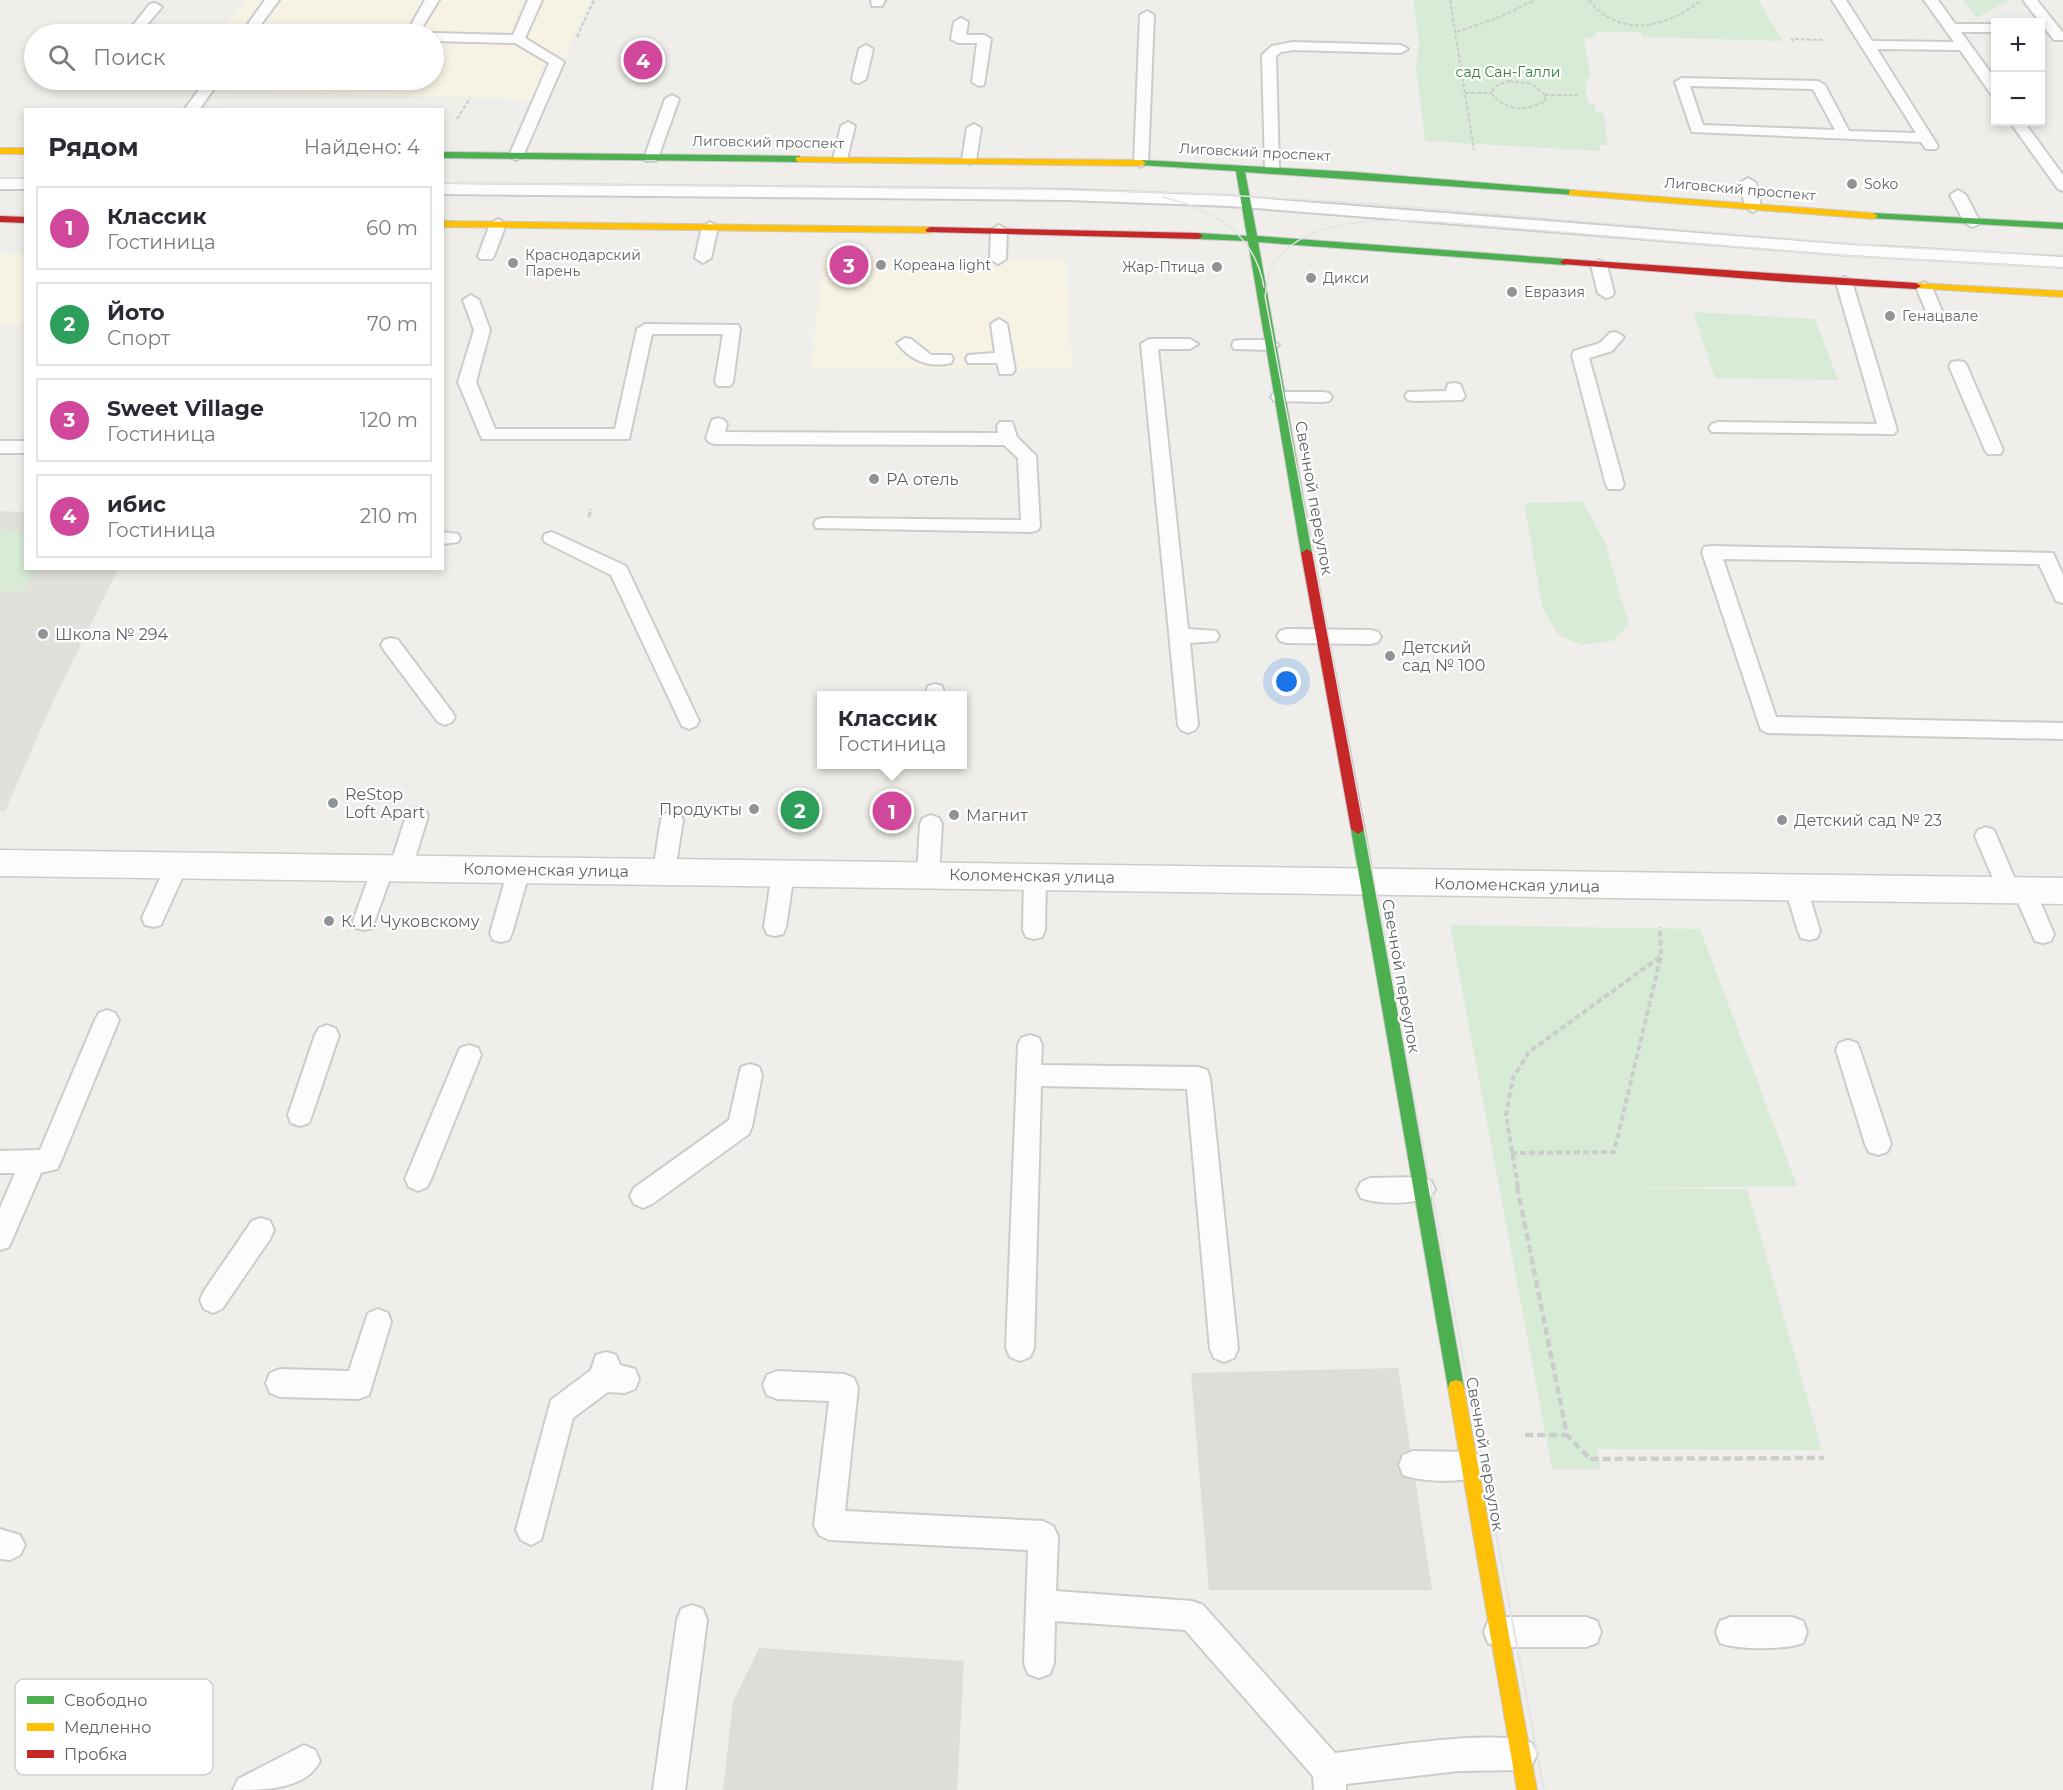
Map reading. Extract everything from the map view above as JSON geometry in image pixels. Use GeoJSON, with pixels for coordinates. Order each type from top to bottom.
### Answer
{"type":"FeatureCollection","features":[{"type":"Feature","properties":{"kind":"main road"},"geometry":{"type":"LineString","coordinates":[[0,151],[24,151]]}},
{"type":"Feature","properties":{"kind":"main road","name":"Лиговский проспект"},"geometry":{"type":"LineString","coordinates":[[444,155],[1141,163],[1272,169],[1753,207],[2063,226]]}},
{"type":"Feature","properties":{"kind":"main road","name":"Свечной переулок"},"geometry":{"type":"LineString","coordinates":[[1240,168],[1527,1790]]}},
{"type":"Feature","properties":{"kind":"main road"},"geometry":{"type":"LineString","coordinates":[[0,219],[24,220]]}},
{"type":"Feature","properties":{"kind":"main road"},"geometry":{"type":"LineString","coordinates":[[444,224],[999,230],[1252,238],[1844,282],[2063,294]]}},
{"type":"Feature","properties":{"kind":"street","name":"Коломенская улица"},"geometry":{"type":"LineString","coordinates":[[0,863],[2063,891]]}},
{"type":"Feature","properties":{"kind":"lane"},"geometry":{"type":"LineString","coordinates":[[254,24],[272,0]]}},
{"type":"Feature","properties":{"kind":"lane"},"geometry":{"type":"LineString","coordinates":[[418,24],[432,0]]}},
{"type":"Feature","properties":{"kind":"lane"},"geometry":{"type":"LineString","coordinates":[[518,39],[535,0]]}},
{"type":"Feature","properties":{"kind":"lane"},"geometry":{"type":"LineString","coordinates":[[1839,0],[1929,142],[1845,136],[1733,135],[1696,129],[1682,82],[1818,85],[1845,136]]}},
{"type":"Feature","properties":{"kind":"lane"},"geometry":{"type":"LineString","coordinates":[[1931,0],[1991,85]]}},
{"type":"Feature","properties":{"kind":"lane"},"geometry":{"type":"LineString","coordinates":[[2030,0],[2051,31]]}},
{"type":"Feature","properties":{"kind":"lane"},"geometry":{"type":"LineString","coordinates":[[140,24],[154,7]]}},
{"type":"Feature","properties":{"kind":"lane"},"geometry":{"type":"LineString","coordinates":[[1141,163],[1147,15]]}},
{"type":"Feature","properties":{"kind":"lane"},"geometry":{"type":"LineString","coordinates":[[961,22],[958,39],[984,39],[979,82]]}},
{"type":"Feature","properties":{"kind":"lane"},"geometry":{"type":"LineString","coordinates":[[1951,28],[1991,28]]}},
{"type":"Feature","properties":{"kind":"lane"},"geometry":{"type":"LineString","coordinates":[[444,37],[518,39],[557,62],[516,156]]}},
{"type":"Feature","properties":{"kind":"lane"},"geometry":{"type":"LineString","coordinates":[[1867,45],[1964,46]]}},
{"type":"Feature","properties":{"kind":"lane"},"geometry":{"type":"LineString","coordinates":[[1272,169],[1269,54],[1277,48],[1293,46],[1401,49]]}},
{"type":"Feature","properties":{"kind":"lane"},"geometry":{"type":"LineString","coordinates":[[859,79],[866,49]]}},
{"type":"Feature","properties":{"kind":"lane"},"geometry":{"type":"LineString","coordinates":[[192,108],[206,90]]}},
{"type":"Feature","properties":{"kind":"lane"},"geometry":{"type":"LineString","coordinates":[[651,158],[672,99]]}},
{"type":"Feature","properties":{"kind":"lane"},"geometry":{"type":"LineString","coordinates":[[840,159],[848,126]]}},
{"type":"Feature","properties":{"kind":"lane"},"geometry":{"type":"LineString","coordinates":[[2020,126],[2063,186]]}},
{"type":"Feature","properties":{"kind":"lane"},"geometry":{"type":"LineString","coordinates":[[969,160],[974,128]]}},
{"type":"Feature","properties":{"kind":"lane"},"geometry":{"type":"LineString","coordinates":[[1749,183],[1753,207]]}},
{"type":"Feature","properties":{"kind":"lane"},"geometry":{"type":"LineString","coordinates":[[0,184],[24,184]]}},
{"type":"Feature","properties":{"kind":"lane"},"geometry":{"type":"LineString","coordinates":[[444,189],[1077,195],[1246,202],[1850,250],[2063,261]]}},
{"type":"Feature","properties":{"kind":"lane"},"geometry":{"type":"LineString","coordinates":[[1958,195],[1972,222]]}},
{"type":"Feature","properties":{"kind":"lane"},"geometry":{"type":"LineString","coordinates":[[486,256],[498,224]]}},
{"type":"Feature","properties":{"kind":"lane"},"geometry":{"type":"LineString","coordinates":[[703,258],[710,227]]}},
{"type":"Feature","properties":{"kind":"lane"},"geometry":{"type":"LineString","coordinates":[[998,260],[999,230]]}},
{"type":"Feature","properties":{"kind":"lane"},"geometry":{"type":"LineString","coordinates":[[1599,265],[1606,293]]}},
{"type":"Feature","properties":{"kind":"lane"},"geometry":{"type":"LineString","coordinates":[[1718,428],[1888,430],[1844,282]]}},
{"type":"Feature","properties":{"kind":"lane"},"geometry":{"type":"LineString","coordinates":[[1924,287],[1934,312]]}},
{"type":"Feature","properties":{"kind":"lane"},"geometry":{"type":"LineString","coordinates":[[471,300],[482,330],[467,382],[488,435],[623,435],[645,329],[691,322],[732,329],[724,382]]}},
{"type":"Feature","properties":{"kind":"lane"},"geometry":{"type":"LineString","coordinates":[[974,359],[1005,364],[999,324]]}},
{"type":"Feature","properties":{"kind":"lane"},"geometry":{"type":"LineString","coordinates":[[1615,485],[1580,354],[1606,347],[1616,337]]}},
{"type":"Feature","properties":{"kind":"lane"},"geometry":{"type":"LineString","coordinates":[[905,344],[927,360],[945,359]]}},
{"type":"Feature","properties":{"kind":"lane"},"geometry":{"type":"LineString","coordinates":[[1188,725],[1149,344],[1190,344]]}},
{"type":"Feature","properties":{"kind":"lane"},"geometry":{"type":"LineString","coordinates":[[1240,345],[1270,345]]}},
{"type":"Feature","properties":{"kind":"lane"},"geometry":{"type":"LineString","coordinates":[[1958,366],[1994,450]]}},
{"type":"Feature","properties":{"kind":"lane"},"geometry":{"type":"LineString","coordinates":[[1414,396],[1456,396],[1454,388]]}},
{"type":"Feature","properties":{"kind":"lane"},"geometry":{"type":"LineString","coordinates":[[1280,397],[1323,397]]}},
{"type":"Feature","properties":{"kind":"lane"},"geometry":{"type":"LineString","coordinates":[[718,424],[715,438],[1007,432],[1027,456],[1031,526],[823,524]]}},
{"type":"Feature","properties":{"kind":"lane"},"geometry":{"type":"LineString","coordinates":[[0,447],[24,447]]}},
{"type":"Feature","properties":{"kind":"lane"},"geometry":{"type":"LineString","coordinates":[[552,538],[619,571],[689,721]]}},
{"type":"Feature","properties":{"kind":"lane"},"geometry":{"type":"LineString","coordinates":[[2063,596],[2054,553],[1711,552],[1767,724],[1944,737],[2063,731]]}},
{"type":"Feature","properties":{"kind":"lane"},"geometry":{"type":"LineString","coordinates":[[1178,636],[1209,636]]}},
{"type":"Feature","properties":{"kind":"lane"},"geometry":{"type":"LineString","coordinates":[[1287,636],[1371,637]]}},
{"type":"Feature","properties":{"kind":"lane"},"geometry":{"type":"LineString","coordinates":[[391,645],[445,717]]}},
{"type":"Feature","properties":{"kind":"lane"},"geometry":{"type":"LineString","coordinates":[[364,921],[417,816]]}},
{"type":"Feature","properties":{"kind":"lane"},"geometry":{"type":"LineString","coordinates":[[664,871],[672,820]]}},
{"type":"Feature","properties":{"kind":"lane"},"geometry":{"type":"LineString","coordinates":[[928,875],[930,824]]}},
{"type":"Feature","properties":{"kind":"lane"},"geometry":{"type":"LineString","coordinates":[[1986,836],[2043,934]]}},
{"type":"Feature","properties":{"kind":"lane"},"geometry":{"type":"LineString","coordinates":[[153,918],[177,865]]}},
{"type":"Feature","properties":{"kind":"lane"},"geometry":{"type":"LineString","coordinates":[[501,933],[519,870]]}},
{"type":"Feature","properties":{"kind":"lane"},"geometry":{"type":"LineString","coordinates":[[775,927],[783,873]]}},
{"type":"Feature","properties":{"kind":"lane"},"geometry":{"type":"LineString","coordinates":[[1034,930],[1035,876]]}},
{"type":"Feature","properties":{"kind":"lane"},"geometry":{"type":"LineString","coordinates":[[1796,888],[1809,931]]}},
{"type":"Feature","properties":{"kind":"lane"},"geometry":{"type":"LineString","coordinates":[[0,1162],[48,1161],[107,1020]]}},
{"type":"Feature","properties":{"kind":"lane"},"geometry":{"type":"LineString","coordinates":[[300,1115],[327,1035]]}},
{"type":"Feature","properties":{"kind":"lane"},"geometry":{"type":"LineString","coordinates":[[1020,1348],[1030,1045]]}},
{"type":"Feature","properties":{"kind":"lane"},"geometry":{"type":"LineString","coordinates":[[1848,1050],[1878,1144]]}},
{"type":"Feature","properties":{"kind":"lane"},"geometry":{"type":"LineString","coordinates":[[418,1179],[469,1055]]}},
{"type":"Feature","properties":{"kind":"lane"},"geometry":{"type":"LineString","coordinates":[[643,1196],[740,1126],[750,1074]]}},
{"type":"Feature","properties":{"kind":"lane"},"geometry":{"type":"LineString","coordinates":[[1029,1075],[1198,1078],[1218,1192],[1224,1349]]}},
{"type":"Feature","properties":{"kind":"lane"},"geometry":{"type":"LineString","coordinates":[[0,1238],[33,1162]]}},
{"type":"Feature","properties":{"kind":"lane"},"geometry":{"type":"LineString","coordinates":[[1370,1190],[1422,1189]]}},
{"type":"Feature","properties":{"kind":"lane"},"geometry":{"type":"LineString","coordinates":[[213,1300],[261,1230]]}},
{"type":"Feature","properties":{"kind":"lane"},"geometry":{"type":"LineString","coordinates":[[280,1383],[359,1385],[378,1322]]}},
{"type":"Feature","properties":{"kind":"lane"},"geometry":{"type":"LineString","coordinates":[[531,1530],[561,1410],[612,1374]]}},
{"type":"Feature","properties":{"kind":"lane"},"geometry":{"type":"LineString","coordinates":[[777,1385],[844,1388],[829,1525],[1043,1536],[1039,1663]]}},
{"type":"Feature","properties":{"kind":"lane"},"geometry":{"type":"LineString","coordinates":[[1413,1465],[1470,1466]]}},
{"type":"Feature","properties":{"kind":"lane"},"geometry":{"type":"LineString","coordinates":[[1041,1605],[1192,1616],[1329,1780],[1459,1755],[1521,1754]]}},
{"type":"Feature","properties":{"kind":"lane"},"geometry":{"type":"LineString","coordinates":[[669,1790],[692,1620]]}},
{"type":"Feature","properties":{"kind":"lane"},"geometry":{"type":"LineString","coordinates":[[1500,1632],[1586,1632]]}},
{"type":"Feature","properties":{"kind":"lane"},"geometry":{"type":"LineString","coordinates":[[1731,1632],[1792,1632]]}},
{"type":"Feature","properties":{"kind":"lane"},"geometry":{"type":"LineString","coordinates":[[249,1790],[304,1761]]}},
{"type":"Feature","properties":{"kind":"path"},"geometry":{"type":"LineString","coordinates":[[1450,0],[1473,142]]}},
{"type":"Feature","properties":{"kind":"path"},"geometry":{"type":"LineString","coordinates":[[1457,32],[1500,17],[1535,0]]}},
{"type":"Feature","properties":{"kind":"path"},"geometry":{"type":"LineString","coordinates":[[1589,0],[1593,8],[1608,18],[1636,26],[1678,16],[1689,11],[1698,3],[1698,0]]}},
{"type":"Feature","properties":{"kind":"path"},"geometry":{"type":"LineString","coordinates":[[1545,95],[1545,101],[1538,106],[1515,108],[1503,105],[1495,100],[1491,93],[1492,88],[1499,84],[1520,81],[1532,84],[1545,95],[1578,95]]}},
{"type":"Feature","properties":{"kind":"path"},"geometry":{"type":"LineString","coordinates":[[1465,93],[1491,93]]}},
{"type":"Feature","properties":{"kind":"path"},"geometry":{"type":"LineString","coordinates":[[589,518],[591,509]]}},
{"type":"Feature","properties":{"kind":"path"},"geometry":{"type":"LineString","coordinates":[[1511,1153],[1614,1152],[1661,956],[1660,928]]}},
{"type":"Feature","properties":{"kind":"path"},"geometry":{"type":"LineString","coordinates":[[1661,956],[1529,1052],[1513,1078],[1506,1115],[1511,1153],[1567,1435],[1590,1459],[1824,1458]]}},
{"type":"Feature","properties":{"kind":"path"},"geometry":{"type":"LineString","coordinates":[[1525,1435],[1567,1435]]}},
{"type":"Feature","properties":{"kind":"shaded area"},"geometry":{"type":"Polygon","coordinates":[[[245,0],[590,0],[546,100],[208,90],[444,90],[444,24],[226,24],[245,0]]]}},
{"type":"Feature","properties":{"kind":"shaded area"},"geometry":{"type":"Polygon","coordinates":[[[0,253],[24,253],[24,325],[0,325],[0,253]]]}},
{"type":"Feature","properties":{"kind":"shaded area"},"geometry":{"type":"Polygon","coordinates":[[[823,258],[1066,259],[1072,369],[811,369],[823,258]]]}},
{"type":"Feature","properties":{"kind":"shaded area","name":"Школа № 294"},"geometry":{"type":"Polygon","coordinates":[[[0,511],[24,512],[24,570],[118,570],[54,699],[5,811],[0,811],[0,511]]]}},
{"type":"Feature","properties":{"kind":"shaded area"},"geometry":{"type":"Polygon","coordinates":[[[1398,1368],[1432,1590],[1209,1590],[1191,1373],[1398,1368]]]}},
{"type":"Feature","properties":{"kind":"shaded area"},"geometry":{"type":"Polygon","coordinates":[[[759,1648],[964,1661],[957,1790],[723,1790],[733,1702],[759,1648]]]}},
{"type":"Feature","properties":{"kind":"green space","name":"сад Сан-Галли"},"geometry":{"type":"Polygon","coordinates":[[[1413,0],[1758,0],[1782,41],[1643,37],[1641,32],[1596,32],[1596,36],[1579,41],[1584,41],[1591,78],[1587,78],[1588,82],[1585,83],[1588,103],[1595,104],[1596,113],[1603,113],[1608,145],[1600,145],[1600,151],[1425,141],[1416,66],[1419,42],[1413,0]]]}},
{"type":"Feature","properties":{"kind":"green space"},"geometry":{"type":"Polygon","coordinates":[[[1963,0],[2009,0],[1976,18],[1963,0]]]}},
{"type":"Feature","properties":{"kind":"green space"},"geometry":{"type":"Polygon","coordinates":[[[1693,312],[1815,319],[1838,380],[1715,378],[1693,312]]]}},
{"type":"Feature","properties":{"kind":"green space"},"geometry":{"type":"Polygon","coordinates":[[[1583,502],[1605,543],[1629,625],[1612,641],[1581,645],[1559,635],[1543,610],[1524,503],[1583,502]]]}},
{"type":"Feature","properties":{"kind":"green space"},"geometry":{"type":"Polygon","coordinates":[[[0,530],[24,531],[24,570],[36,570],[24,591],[0,591],[0,530]]]}},
{"type":"Feature","properties":{"kind":"green space"},"geometry":{"type":"Polygon","coordinates":[[[1450,925],[1700,929],[1797,1186],[1602,1188],[1747,1189],[1822,1450],[1597,1449],[1601,1469],[1552,1469],[1450,925]]]}},
{"type":"Feature","properties":{"kind":"tram line"},"geometry":{"type":"LineString","coordinates":[[0,178],[24,178]]}},
{"type":"Feature","properties":{"kind":"tram line"},"geometry":{"type":"LineString","coordinates":[[444,183],[1027,189],[1189,193],[1363,203],[1892,247],[2063,255]]}},
{"type":"Feature","properties":{"kind":"tram line"},"geometry":{"type":"LineString","coordinates":[[1163,197],[1199,209],[1229,226],[1251,252],[1259,268],[1264,287]]}},
{"type":"Feature","properties":{"kind":"tram line"},"geometry":{"type":"LineString","coordinates":[[1431,1187],[1265,296],[1271,269],[1284,251],[1302,238],[1346,224],[1394,220],[1851,256],[2063,268]]}},
{"type":"Feature","properties":{"kind":"tram line"},"geometry":{"type":"LineString","coordinates":[[1431,1186],[1544,1790]]}},
{"type":"Feature","properties":{"kind":"traffic: fast"},"geometry":{"type":"LineString","coordinates":[[444,155],[799,159]]}},
{"type":"Feature","properties":{"kind":"traffic: fast"},"geometry":{"type":"LineString","coordinates":[[1142,163],[1353,175],[1572,193]]}},
{"type":"Feature","properties":{"kind":"traffic: fast"},"geometry":{"type":"LineString","coordinates":[[1240,168],[1307,553]]}},
{"type":"Feature","properties":{"kind":"traffic: fast"},"geometry":{"type":"LineString","coordinates":[[1873,216],[2063,226]]}},
{"type":"Feature","properties":{"kind":"traffic: fast"},"geometry":{"type":"LineString","coordinates":[[1198,236],[1300,241],[1565,262]]}},
{"type":"Feature","properties":{"kind":"traffic: fast"},"geometry":{"type":"LineString","coordinates":[[1358,829],[1456,1388]]}},
{"type":"Feature","properties":{"kind":"traffic: slow"},"geometry":{"type":"LineString","coordinates":[[0,151],[24,151]]}},
{"type":"Feature","properties":{"kind":"traffic: slow"},"geometry":{"type":"LineString","coordinates":[[799,159],[1142,163]]}},
{"type":"Feature","properties":{"kind":"traffic: slow"},"geometry":{"type":"LineString","coordinates":[[1572,193],[1873,216]]}},
{"type":"Feature","properties":{"kind":"traffic: slow"},"geometry":{"type":"LineString","coordinates":[[444,224],[930,230]]}},
{"type":"Feature","properties":{"kind":"traffic: slow"},"geometry":{"type":"LineString","coordinates":[[1916,286],[2063,294]]}},
{"type":"Feature","properties":{"kind":"traffic: slow"},"geometry":{"type":"LineString","coordinates":[[1456,1388],[1527,1790]]}},
{"type":"Feature","properties":{"kind":"traffic: jam"},"geometry":{"type":"LineString","coordinates":[[0,219],[24,220]]}},
{"type":"Feature","properties":{"kind":"traffic: jam"},"geometry":{"type":"LineString","coordinates":[[930,230],[1198,236]]}},
{"type":"Feature","properties":{"kind":"traffic: jam"},"geometry":{"type":"LineString","coordinates":[[1565,262],[1916,286]]}},
{"type":"Feature","properties":{"kind":"traffic: jam"},"geometry":{"type":"LineString","coordinates":[[1307,553],[1358,829]]}},
{"type":"Feature","properties":{"kind":"place","name":"ибис"},"geometry":{"type":"Point","coordinates":[643,60]}},
{"type":"Feature","properties":{"kind":"place","name":"Soko"},"geometry":{"type":"Point","coordinates":[1852,184]}},
{"type":"Feature","properties":{"kind":"place","name":"Краснодарский Парень"},"geometry":{"type":"Point","coordinates":[513,263]}},
{"type":"Feature","properties":{"kind":"place","name":"Sweet Village"},"geometry":{"type":"Point","coordinates":[849,265]}},
{"type":"Feature","properties":{"kind":"place","name":"Кореана light"},"geometry":{"type":"Point","coordinates":[881,265]}},
{"type":"Feature","properties":{"kind":"place","name":"Жар-Птица"},"geometry":{"type":"Point","coordinates":[1217,267]}},
{"type":"Feature","properties":{"kind":"place","name":"Дикси"},"geometry":{"type":"Point","coordinates":[1311,278]}},
{"type":"Feature","properties":{"kind":"place","name":"Евразия"},"geometry":{"type":"Point","coordinates":[1512,292]}},
{"type":"Feature","properties":{"kind":"place","name":"Генацвале"},"geometry":{"type":"Point","coordinates":[1890,316]}},
{"type":"Feature","properties":{"kind":"place","name":"РА отель"},"geometry":{"type":"Point","coordinates":[874,479]}},
{"type":"Feature","properties":{"kind":"place","name":"Школа № 294"},"geometry":{"type":"Point","coordinates":[43,634]}},
{"type":"Feature","properties":{"kind":"place","name":"Детский сад № 100"},"geometry":{"type":"Point","coordinates":[1390,656]}},
{"type":"Feature","properties":{"kind":"place","name":"ReStop Loft Apart"},"geometry":{"type":"Point","coordinates":[333,803]}},
{"type":"Feature","properties":{"kind":"place","name":"Продукты"},"geometry":{"type":"Point","coordinates":[754,809]}},
{"type":"Feature","properties":{"kind":"place","name":"Йото"},"geometry":{"type":"Point","coordinates":[800,810]}},
{"type":"Feature","properties":{"kind":"place","name":"Классик"},"geometry":{"type":"Point","coordinates":[892,811]}},
{"type":"Feature","properties":{"kind":"place","name":"Магнит"},"geometry":{"type":"Point","coordinates":[954,815]}},
{"type":"Feature","properties":{"kind":"place","name":"Детский сад № 23"},"geometry":{"type":"Point","coordinates":[1782,820]}},
{"type":"Feature","properties":{"kind":"place","name":"К. И. Чуковскому"},"geometry":{"type":"Point","coordinates":[329,921]}}]}
